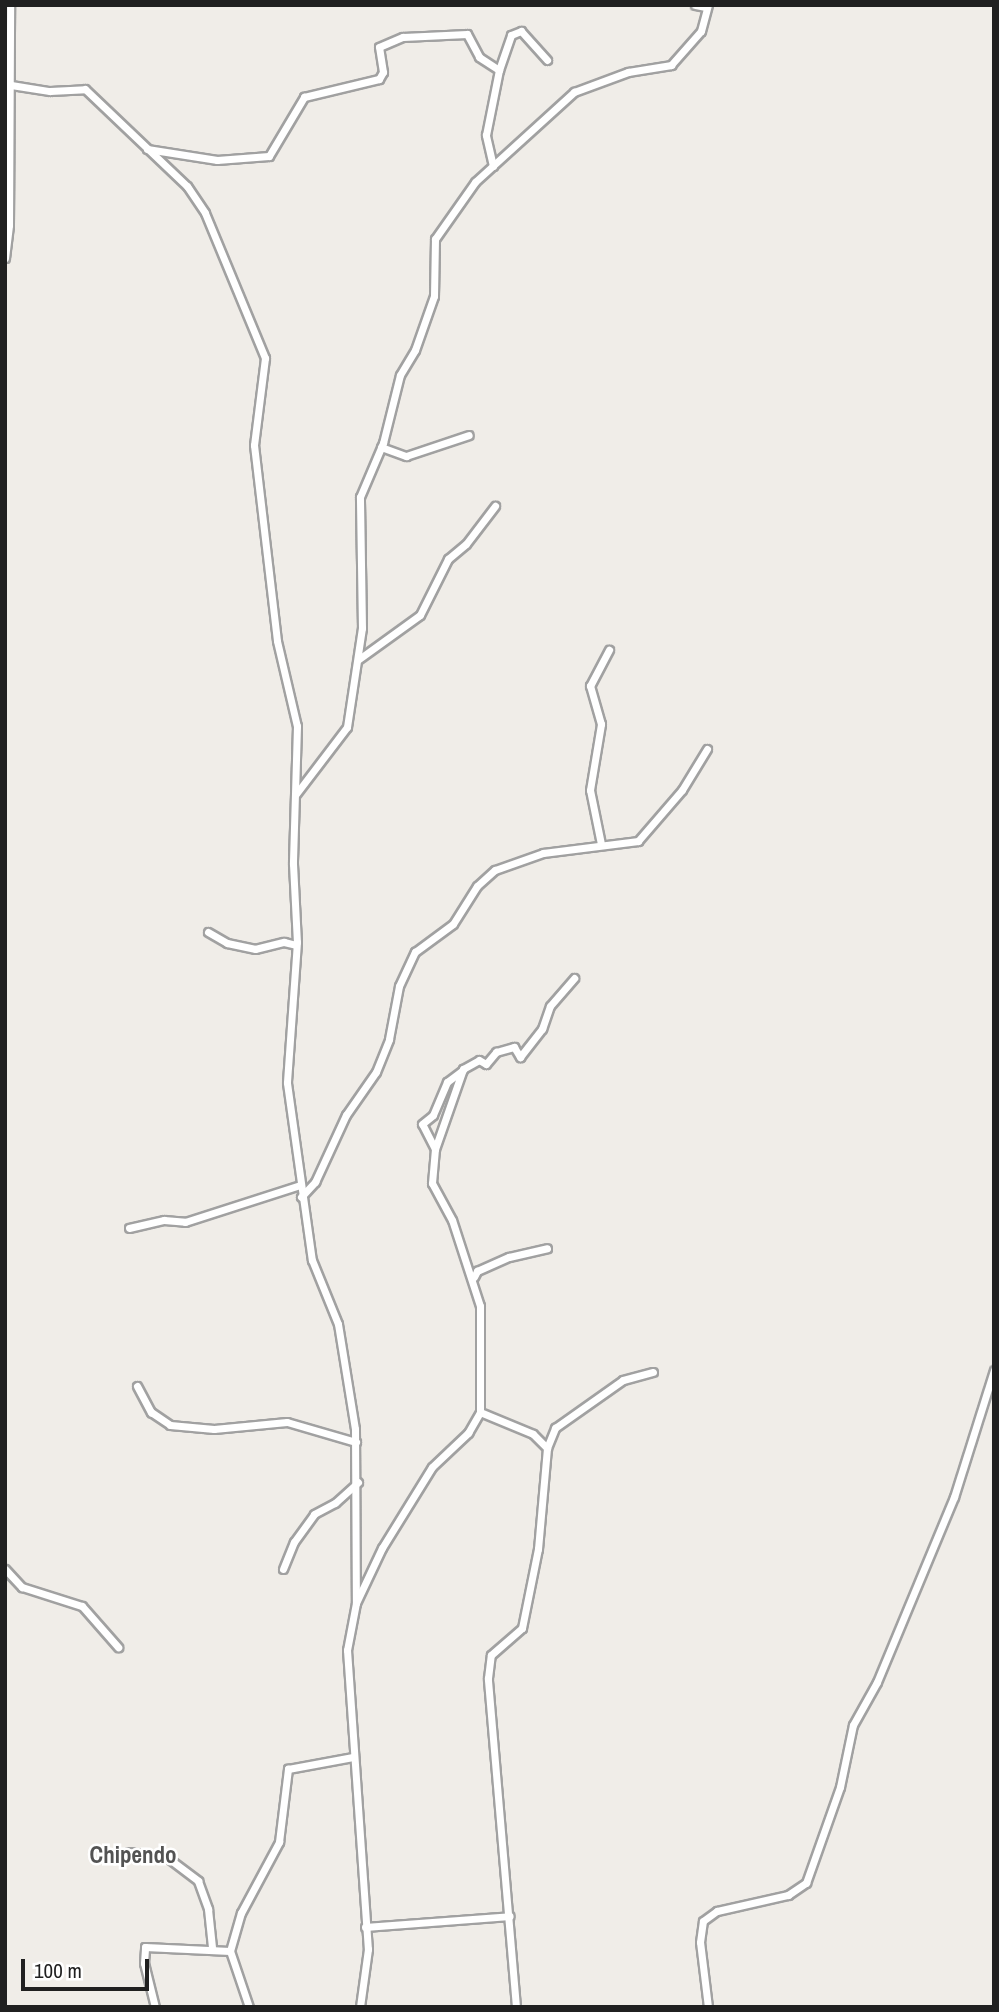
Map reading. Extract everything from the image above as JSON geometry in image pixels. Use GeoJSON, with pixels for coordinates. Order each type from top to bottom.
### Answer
{"type":"FeatureCollection","features":[{"type":"Feature","properties":{"kind":"street"},"geometry":{"type":"LineString","coordinates":[[5,258],[11,85],[10,5]]}},
{"type":"Feature","properties":{"kind":"street"},"geometry":{"type":"LineString","coordinates":[[295,795],[344,735],[359,659],[360,498],[381,447],[400,375],[415,350],[434,296],[435,239],[464,196],[574,92],[628,72],[671,65],[701,31],[706,6],[695,5]]}},
{"type":"Feature","properties":{"kind":"street"},"geometry":{"type":"LineString","coordinates":[[493,166],[485,135],[499,70],[511,35],[521,31],[547,60]]}},
{"type":"Feature","properties":{"kind":"street"},"geometry":{"type":"LineString","coordinates":[[147,149],[216,160],[269,156],[304,97],[379,79],[379,47],[403,37],[467,34],[479,57],[499,70]]}},
{"type":"Feature","properties":{"kind":"street"},"geometry":{"type":"LineString","coordinates":[[11,85],[50,91],[85,89],[187,186],[205,213],[264,352],[266,379],[254,445],[276,641],[295,705],[296,945],[286,1066],[301,1197],[312,1260],[342,1342],[356,1442],[356,1604],[347,1650],[352,1757],[369,1968],[360,2007]]}},
{"type":"Feature","properties":{"kind":"street"},"geometry":{"type":"LineString","coordinates":[[381,447],[406,456],[469,435]]}},
{"type":"Feature","properties":{"kind":"street"},"geometry":{"type":"LineString","coordinates":[[359,659],[420,615],[448,559],[466,544],[495,506]]}},
{"type":"Feature","properties":{"kind":"street"},"geometry":{"type":"LineString","coordinates":[[601,844],[590,790],[601,724],[590,685],[608,650]]}},
{"type":"Feature","properties":{"kind":"street"},"geometry":{"type":"LineString","coordinates":[[301,1197],[319,1175],[346,1115],[376,1072],[389,1039],[399,986],[415,953],[453,924],[477,886],[495,870],[543,853],[601,844],[631,844],[644,836],[682,790],[707,749]]}},
{"type":"Feature","properties":{"kind":"street"},"geometry":{"type":"LineString","coordinates":[[208,932],[227,943],[255,948],[284,942],[296,945]]}},
{"type":"Feature","properties":{"kind":"street"},"geometry":{"type":"LineString","coordinates":[[435,1149],[422,1124],[433,1115],[447,1082],[479,1060],[486,1064],[496,1052],[514,1047],[520,1057],[542,1029],[550,1006],[574,978]]}},
{"type":"Feature","properties":{"kind":"street"},"geometry":{"type":"LineString","coordinates":[[356,1604],[380,1551],[432,1467],[468,1433],[480,1412],[481,1325],[474,1278],[453,1220],[432,1183],[435,1149],[463,1069]]}},
{"type":"Feature","properties":{"kind":"street"},"geometry":{"type":"LineString","coordinates":[[129,1228],[164,1220],[185,1222],[300,1185]]}},
{"type":"Feature","properties":{"kind":"street"},"geometry":{"type":"LineString","coordinates":[[474,1278],[477,1271],[509,1257],[547,1248]]}},
{"type":"Feature","properties":{"kind":"street"},"geometry":{"type":"LineString","coordinates":[[708,2007],[700,1942],[703,1921],[717,1910],[788,1895],[806,1883],[840,1787],[853,1725],[877,1682],[954,1497],[994,1370]]}},
{"type":"Feature","properties":{"kind":"street"},"geometry":{"type":"LineString","coordinates":[[516,2007],[488,1678],[491,1656],[522,1628],[538,1549],[547,1448],[555,1428],[623,1380],[653,1372]]}},
{"type":"Feature","properties":{"kind":"street"},"geometry":{"type":"LineString","coordinates":[[138,1386],[151,1412],[170,1425],[214,1429],[287,1422],[356,1442]]}},
{"type":"Feature","properties":{"kind":"street"},"geometry":{"type":"LineString","coordinates":[[480,1412],[533,1434],[547,1448]]}},
{"type":"Feature","properties":{"kind":"street"},"geometry":{"type":"LineString","coordinates":[[282,1569],[294,1542],[314,1514],[335,1503],[358,1482]]}},
{"type":"Feature","properties":{"kind":"street"},"geometry":{"type":"LineString","coordinates":[[5,1569],[22,1587],[82,1606],[118,1647]]}},
{"type":"Feature","properties":{"kind":"street"},"geometry":{"type":"LineString","coordinates":[[249,2007],[230,1951],[241,1913],[279,1842],[288,1769],[352,1757]]}},
{"type":"Feature","properties":{"kind":"street"},"geometry":{"type":"LineString","coordinates":[[129,1852],[168,1858],[198,1881],[208,1909],[212,1947]]}},
{"type":"Feature","properties":{"kind":"street"},"geometry":{"type":"LineString","coordinates":[[365,1927],[510,1916]]}},
{"type":"Feature","properties":{"kind":"street"},"geometry":{"type":"LineString","coordinates":[[155,2007],[143,1949],[212,1947],[230,1951]]}},
{"type":"Feature","properties":{"kind":"district","name":"Chipendo"},"geometry":{"type":"Point","coordinates":[133,1855]}}]}
